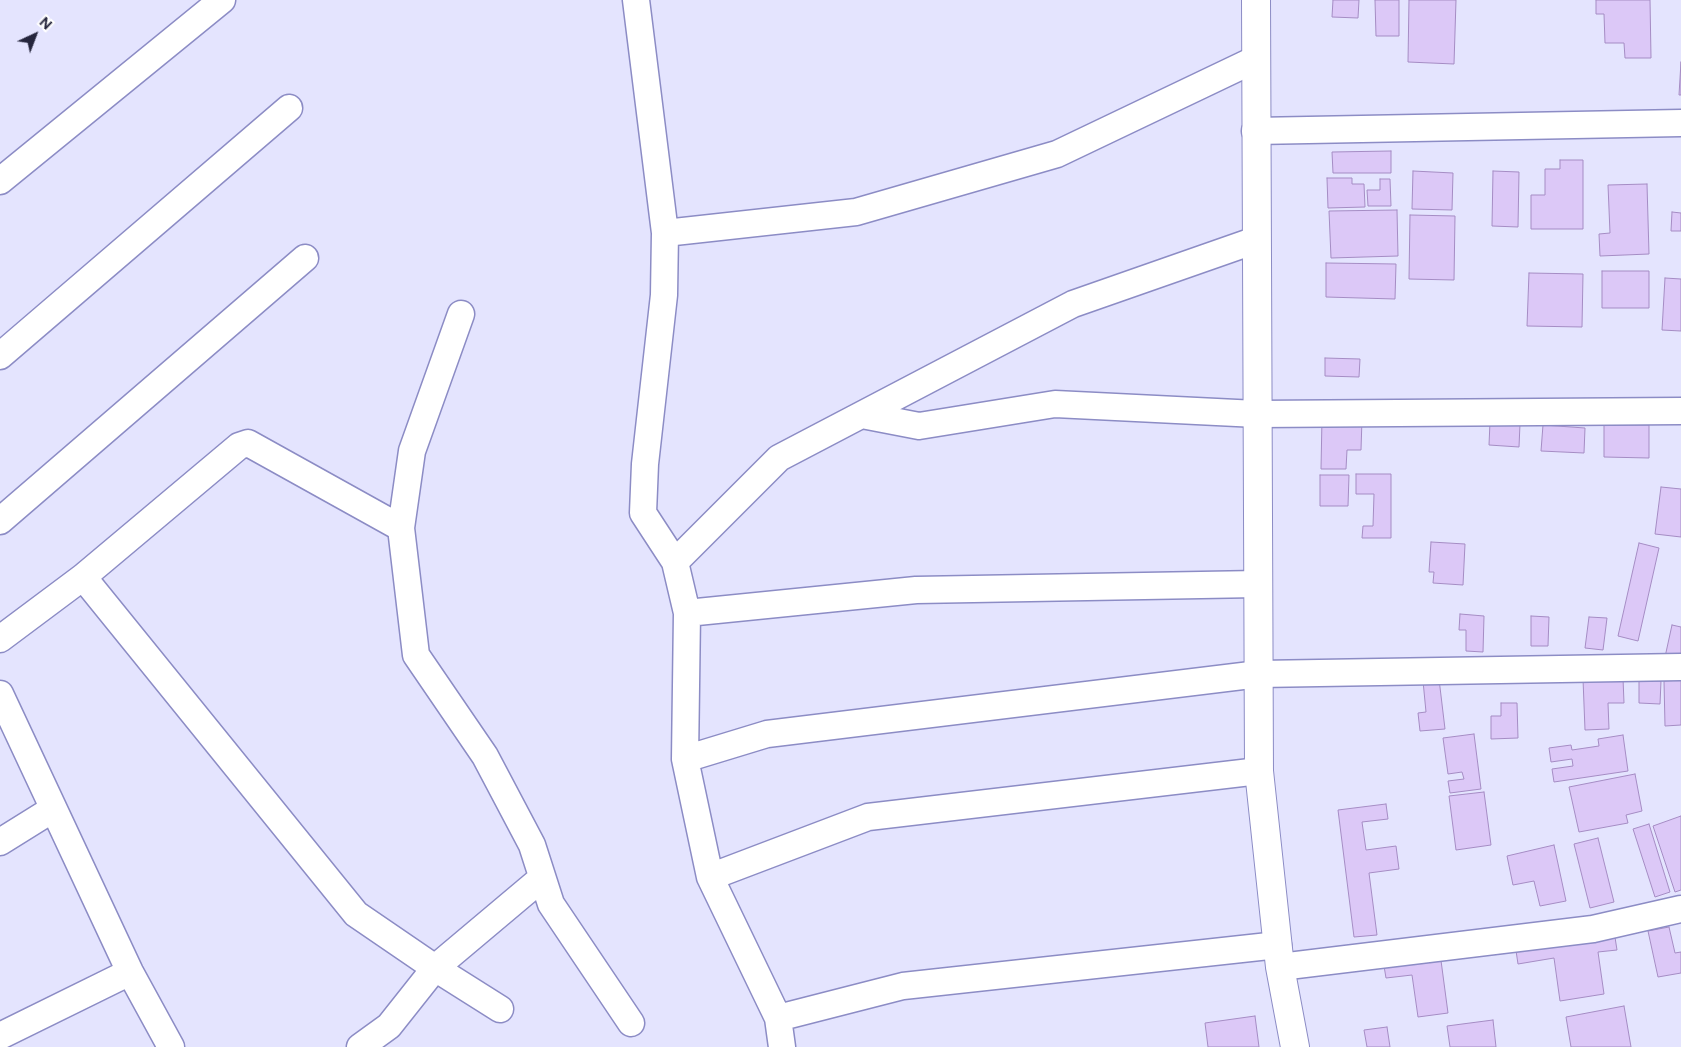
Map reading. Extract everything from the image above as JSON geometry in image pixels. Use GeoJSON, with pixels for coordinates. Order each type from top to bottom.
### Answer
{"type":"FeatureCollection","features":[{"type":"Feature","properties":{"kind":"street"},"geometry":{"type":"LineString","coordinates":[[0,181],[222,0]]}},
{"type":"Feature","properties":{"kind":"street"},"geometry":{"type":"LineString","coordinates":[[636,0],[665,233],[664,295],[645,464],[643,513],[675,562],[687,613],[685,759],[710,877],[778,1018],[782,1047]]}},
{"type":"Feature","properties":{"kind":"street"},"geometry":{"type":"LineString","coordinates":[[1256,0],[1255,131],[1260,771],[1279,956],[1295,1047]]}},
{"type":"Feature","properties":{"kind":"street"},"geometry":{"type":"LineString","coordinates":[[665,233],[856,212],[1047,157],[1256,59]]}},
{"type":"Feature","properties":{"kind":"street"},"geometry":{"type":"LineString","coordinates":[[0,356],[289,108]]}},
{"type":"Feature","properties":{"kind":"street"},"geometry":{"type":"LineString","coordinates":[[1255,131],[1681,123]]}},
{"type":"Feature","properties":{"kind":"street"},"geometry":{"type":"LineString","coordinates":[[675,562],[779,458],[1073,304],[1256,240]]}},
{"type":"Feature","properties":{"kind":"street"},"geometry":{"type":"LineString","coordinates":[[0,521],[305,258]]}},
{"type":"Feature","properties":{"kind":"street"},"geometry":{"type":"LineString","coordinates":[[461,314],[412,451],[401,528],[416,655],[485,756],[532,845],[551,904],[631,1022]]}},
{"type":"Feature","properties":{"kind":"street"},"geometry":{"type":"LineString","coordinates":[[862,415],[919,426],[1055,404],[1257,414],[1681,411]]}},
{"type":"Feature","properties":{"kind":"street"},"geometry":{"type":"LineString","coordinates":[[0,639],[84,577],[239,446],[248,443],[401,528]]}},
{"type":"Feature","properties":{"kind":"street"},"geometry":{"type":"LineString","coordinates":[[84,577],[356,914],[435,968],[500,1009]]}},
{"type":"Feature","properties":{"kind":"street"},"geometry":{"type":"LineString","coordinates":[[687,613],[916,590],[1258,584]]}},
{"type":"Feature","properties":{"kind":"street"},"geometry":{"type":"LineString","coordinates":[[685,759],[767,734],[1259,674],[1681,667]]}},
{"type":"Feature","properties":{"kind":"street"},"geometry":{"type":"LineString","coordinates":[[0,694],[8,738],[53,809],[130,972],[171,1047]]}},
{"type":"Feature","properties":{"kind":"street"},"geometry":{"type":"LineString","coordinates":[[710,877],[868,817],[1260,771]]}},
{"type":"Feature","properties":{"kind":"street"},"geometry":{"type":"LineString","coordinates":[[0,842],[53,809]]}},
{"type":"Feature","properties":{"kind":"street"},"geometry":{"type":"LineString","coordinates":[[360,1047],[389,1026],[435,968],[542,878]]}},
{"type":"Feature","properties":{"kind":"street"},"geometry":{"type":"LineString","coordinates":[[778,1018],[904,986],[1593,929],[1681,910]]}},
{"type":"Feature","properties":{"kind":"street"},"geometry":{"type":"LineString","coordinates":[[0,1036],[130,972]]}},
{"type":"Feature","properties":{"kind":"building"},"geometry":{"type":"Polygon","coordinates":[[[1333,0],[1359,0],[1358,18],[1332,17],[1333,0]]]}},
{"type":"Feature","properties":{"kind":"building"},"geometry":{"type":"Polygon","coordinates":[[[1375,0],[1399,0],[1399,36],[1376,36],[1375,0]]]}},
{"type":"Feature","properties":{"kind":"building"},"geometry":{"type":"Polygon","coordinates":[[[1409,0],[1456,0],[1454,64],[1408,62],[1409,0]]]}},
{"type":"Feature","properties":{"kind":"building"},"geometry":{"type":"Polygon","coordinates":[[[1596,0],[1650,0],[1651,58],[1625,58],[1624,43],[1605,43],[1604,14],[1596,14],[1596,0]]]}},
{"type":"Feature","properties":{"kind":"building"},"geometry":{"type":"Polygon","coordinates":[[[1681,62],[1681,95],[1679,95],[1681,62]]]}},
{"type":"Feature","properties":{"kind":"building"},"geometry":{"type":"Polygon","coordinates":[[[1391,151],[1391,173],[1333,173],[1332,152],[1391,151]]]}},
{"type":"Feature","properties":{"kind":"building"},"geometry":{"type":"Polygon","coordinates":[[[1560,160],[1583,160],[1583,229],[1531,229],[1531,195],[1545,195],[1545,169],[1560,169],[1560,160]]]}},
{"type":"Feature","properties":{"kind":"building"},"geometry":{"type":"Polygon","coordinates":[[[1413,171],[1453,173],[1452,210],[1412,209],[1413,171]]]}},
{"type":"Feature","properties":{"kind":"building"},"geometry":{"type":"Polygon","coordinates":[[[1493,171],[1519,172],[1518,227],[1492,226],[1493,171]]]}},
{"type":"Feature","properties":{"kind":"building"},"geometry":{"type":"Polygon","coordinates":[[[1327,178],[1352,178],[1352,184],[1364,184],[1365,207],[1328,208],[1327,178]]]}},
{"type":"Feature","properties":{"kind":"building"},"geometry":{"type":"Polygon","coordinates":[[[1380,179],[1390,179],[1391,206],[1368,206],[1367,190],[1380,190],[1380,179]]]}},
{"type":"Feature","properties":{"kind":"building"},"geometry":{"type":"Polygon","coordinates":[[[1647,184],[1649,254],[1600,256],[1599,234],[1610,233],[1608,185],[1647,184]]]}},
{"type":"Feature","properties":{"kind":"building"},"geometry":{"type":"Polygon","coordinates":[[[1397,210],[1398,256],[1331,258],[1329,211],[1397,210]]]}},
{"type":"Feature","properties":{"kind":"building"},"geometry":{"type":"Polygon","coordinates":[[[1672,212],[1681,213],[1681,231],[1671,231],[1672,212]]]}},
{"type":"Feature","properties":{"kind":"building"},"geometry":{"type":"Polygon","coordinates":[[[1410,215],[1455,216],[1454,280],[1409,279],[1410,215]]]}},
{"type":"Feature","properties":{"kind":"building"},"geometry":{"type":"Polygon","coordinates":[[[1326,263],[1396,264],[1395,299],[1326,297],[1326,263]]]}},
{"type":"Feature","properties":{"kind":"building"},"geometry":{"type":"Polygon","coordinates":[[[1602,271],[1649,271],[1649,308],[1602,308],[1602,271]]]}},
{"type":"Feature","properties":{"kind":"building"},"geometry":{"type":"Polygon","coordinates":[[[1529,273],[1583,274],[1582,327],[1527,326],[1529,273]]]}},
{"type":"Feature","properties":{"kind":"building"},"geometry":{"type":"Polygon","coordinates":[[[1665,278],[1681,279],[1681,331],[1662,330],[1665,278]]]}},
{"type":"Feature","properties":{"kind":"building"},"geometry":{"type":"Polygon","coordinates":[[[1325,358],[1360,359],[1359,377],[1325,376],[1325,358]]]}},
{"type":"Feature","properties":{"kind":"building"},"geometry":{"type":"Polygon","coordinates":[[[1322,418],[1362,419],[1361,450],[1347,450],[1346,469],[1321,469],[1322,418]]]}},
{"type":"Feature","properties":{"kind":"building"},"geometry":{"type":"Polygon","coordinates":[[[1490,422],[1520,424],[1519,447],[1489,445],[1490,422]]]}},
{"type":"Feature","properties":{"kind":"building"},"geometry":{"type":"Polygon","coordinates":[[[1543,425],[1585,428],[1584,453],[1541,451],[1543,425]]]}},
{"type":"Feature","properties":{"kind":"building"},"geometry":{"type":"Polygon","coordinates":[[[1604,425],[1649,425],[1649,458],[1604,457],[1604,425]]]}},
{"type":"Feature","properties":{"kind":"building"},"geometry":{"type":"Polygon","coordinates":[[[1356,474],[1391,474],[1391,538],[1362,538],[1363,526],[1373,526],[1374,494],[1356,494],[1356,474]]]}},
{"type":"Feature","properties":{"kind":"building"},"geometry":{"type":"Polygon","coordinates":[[[1320,475],[1349,475],[1348,506],[1320,506],[1320,475]]]}},
{"type":"Feature","properties":{"kind":"building"},"geometry":{"type":"Polygon","coordinates":[[[1661,487],[1681,489],[1681,537],[1655,534],[1661,487]]]}},
{"type":"Feature","properties":{"kind":"building"},"geometry":{"type":"Polygon","coordinates":[[[1431,542],[1465,544],[1463,585],[1433,583],[1434,572],[1429,572],[1431,542]]]}},
{"type":"Feature","properties":{"kind":"building"},"geometry":{"type":"Polygon","coordinates":[[[1639,543],[1659,548],[1638,641],[1618,636],[1639,543]]]}},
{"type":"Feature","properties":{"kind":"building"},"geometry":{"type":"Polygon","coordinates":[[[1460,614],[1484,616],[1483,652],[1466,651],[1466,630],[1459,630],[1460,614]]]}},
{"type":"Feature","properties":{"kind":"building"},"geometry":{"type":"Polygon","coordinates":[[[1531,616],[1549,617],[1548,646],[1531,646],[1531,616]]]}},
{"type":"Feature","properties":{"kind":"building"},"geometry":{"type":"Polygon","coordinates":[[[1589,617],[1607,618],[1603,650],[1585,648],[1589,617]]]}},
{"type":"Feature","properties":{"kind":"building"},"geometry":{"type":"Polygon","coordinates":[[[1672,625],[1681,627],[1681,660],[1665,657],[1672,625]]]}},
{"type":"Feature","properties":{"kind":"building"},"geometry":{"type":"Polygon","coordinates":[[[1623,678],[1624,703],[1608,703],[1609,729],[1585,730],[1583,679],[1623,678]]]}},
{"type":"Feature","properties":{"kind":"building"},"geometry":{"type":"Polygon","coordinates":[[[1439,679],[1445,729],[1420,731],[1418,713],[1426,712],[1423,681],[1439,679]]]}},
{"type":"Feature","properties":{"kind":"building"},"geometry":{"type":"Polygon","coordinates":[[[1639,680],[1661,681],[1660,704],[1639,703],[1639,680]]]}},
{"type":"Feature","properties":{"kind":"building"},"geometry":{"type":"Polygon","coordinates":[[[1681,680],[1681,725],[1665,726],[1664,681],[1681,680]]]}},
{"type":"Feature","properties":{"kind":"building"},"geometry":{"type":"Polygon","coordinates":[[[1501,703],[1517,703],[1518,738],[1491,739],[1491,716],[1501,716],[1501,703]]]}},
{"type":"Feature","properties":{"kind":"building"},"geometry":{"type":"Polygon","coordinates":[[[1474,734],[1481,789],[1450,793],[1448,781],[1464,779],[1462,772],[1448,774],[1443,738],[1474,734]]]}},
{"type":"Feature","properties":{"kind":"building"},"geometry":{"type":"Polygon","coordinates":[[[1623,735],[1628,771],[1554,782],[1552,769],[1573,766],[1572,759],[1551,762],[1549,748],[1571,745],[1572,750],[1599,746],[1598,739],[1623,735]]]}},
{"type":"Feature","properties":{"kind":"building"},"geometry":{"type":"Polygon","coordinates":[[[1635,774],[1642,811],[1626,815],[1628,823],[1579,832],[1569,787],[1635,774]]]}},
{"type":"Feature","properties":{"kind":"building"},"geometry":{"type":"Polygon","coordinates":[[[1484,792],[1491,845],[1456,850],[1449,796],[1484,792]]]}},
{"type":"Feature","properties":{"kind":"building"},"geometry":{"type":"Polygon","coordinates":[[[1386,804],[1388,819],[1362,822],[1366,850],[1396,846],[1399,869],[1369,873],[1377,935],[1354,937],[1338,810],[1386,804]]]}},
{"type":"Feature","properties":{"kind":"building"},"geometry":{"type":"Polygon","coordinates":[[[1681,816],[1681,890],[1675,892],[1653,826],[1681,816]]]}},
{"type":"Feature","properties":{"kind":"building"},"geometry":{"type":"Polygon","coordinates":[[[1649,824],[1670,892],[1655,897],[1633,829],[1649,824]]]}},
{"type":"Feature","properties":{"kind":"building"},"geometry":{"type":"Polygon","coordinates":[[[1598,838],[1614,902],[1590,908],[1574,844],[1598,838]]]}},
{"type":"Feature","properties":{"kind":"building"},"geometry":{"type":"Polygon","coordinates":[[[1554,845],[1566,901],[1540,906],[1534,881],[1513,885],[1507,856],[1554,845]]]}},
{"type":"Feature","properties":{"kind":"building"},"geometry":{"type":"Polygon","coordinates":[[[1669,927],[1675,953],[1681,952],[1681,973],[1658,977],[1648,931],[1669,927]]]}},
{"type":"Feature","properties":{"kind":"building"},"geometry":{"type":"Polygon","coordinates":[[[1614,931],[1617,950],[1598,952],[1604,994],[1560,1001],[1554,958],[1518,964],[1515,944],[1614,931]]]}},
{"type":"Feature","properties":{"kind":"building"},"geometry":{"type":"Polygon","coordinates":[[[1440,953],[1448,1013],[1418,1017],[1412,975],[1386,978],[1383,960],[1440,953]]]}},
{"type":"Feature","properties":{"kind":"building"},"geometry":{"type":"Polygon","coordinates":[[[1624,1006],[1631,1047],[1571,1047],[1566,1017],[1624,1006]]]}},
{"type":"Feature","properties":{"kind":"building"},"geometry":{"type":"Polygon","coordinates":[[[1255,1016],[1259,1047],[1208,1047],[1205,1023],[1255,1016]]]}},
{"type":"Feature","properties":{"kind":"building"},"geometry":{"type":"Polygon","coordinates":[[[1493,1020],[1496,1047],[1450,1047],[1447,1026],[1493,1020]]]}},
{"type":"Feature","properties":{"kind":"building"},"geometry":{"type":"Polygon","coordinates":[[[1387,1027],[1390,1047],[1367,1047],[1364,1030],[1387,1027]]]}}]}
